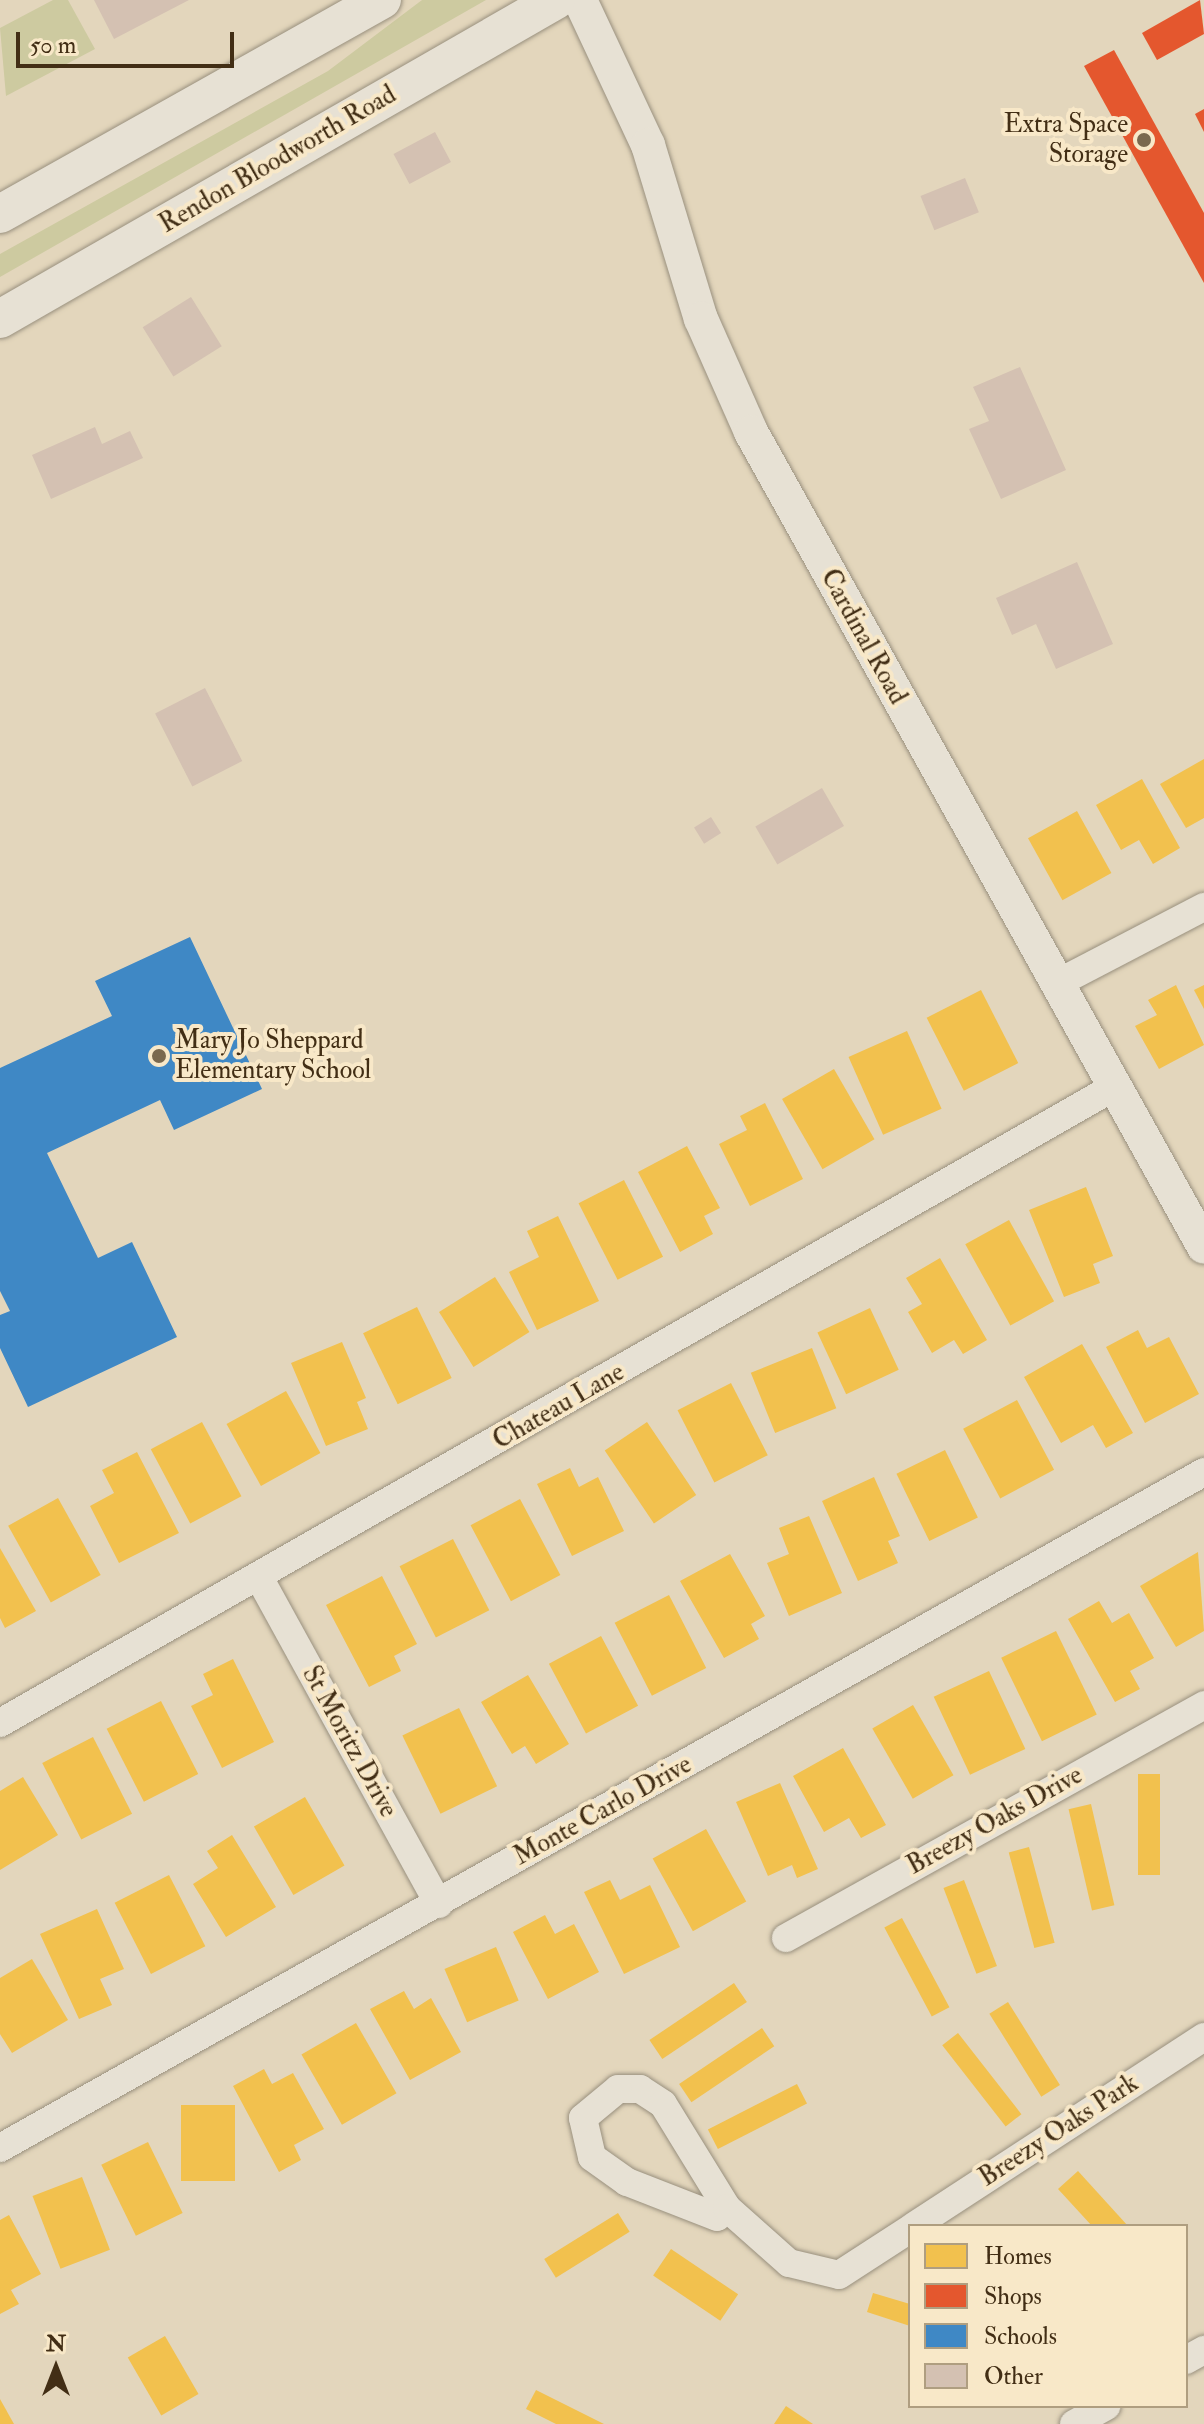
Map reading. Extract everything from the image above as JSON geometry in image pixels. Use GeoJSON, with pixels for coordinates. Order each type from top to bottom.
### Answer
{"type":"FeatureCollection","features":[{"type":"Feature","properties":{"kind":"main road"},"geometry":{"type":"LineString","coordinates":[[0,214],[382,0]]}},
{"type":"Feature","properties":{"kind":"main road","name":"Rendon Bloodworth Road"},"geometry":{"type":"LineString","coordinates":[[0,319],[556,0]]}},
{"type":"Feature","properties":{"kind":"street","name":"Cardinal Road"},"geometry":{"type":"LineString","coordinates":[[580,0],[648,145],[701,319],[751,432],[1204,1247]]}},
{"type":"Feature","properties":{"kind":"street"},"geometry":{"type":"LineString","coordinates":[[1056,984],[1204,907]]}},
{"type":"Feature","properties":{"kind":"street","name":"Chateau Lane"},"geometry":{"type":"LineString","coordinates":[[0,1723],[260,1579],[1116,1086]]}},
{"type":"Feature","properties":{"kind":"street","name":"Monte Carlo Drive"},"geometry":{"type":"LineString","coordinates":[[0,2148],[1204,1472]]}},
{"type":"Feature","properties":{"kind":"street","name":"St Moritz Drive"},"geometry":{"type":"LineString","coordinates":[[260,1579],[439,1904]]}},
{"type":"Feature","properties":{"kind":"street","name":"Breezy Oaks Drive"},"geometry":{"type":"LineString","coordinates":[[786,1938],[1204,1705]]}},
{"type":"Feature","properties":{"kind":"street","name":"Breezy Oaks Park"},"geometry":{"type":"LineString","coordinates":[[917,2224],[1204,2037]]}},
{"type":"Feature","properties":{"kind":"street","name":"Breezy Oaks Park"},"geometry":{"type":"LineString","coordinates":[[727,2208],[717,2217],[687,2208],[607,2171],[581,2131],[592,2104],[618,2089],[653,2095],[727,2208],[789,2263],[839,2275],[908,2230]]}},
{"type":"Feature","properties":{"kind":"street"},"geometry":{"type":"LineString","coordinates":[[1074,2424],[1102,2408]]}},
{"type":"Feature","properties":{"kind":"shaded area"},"geometry":{"type":"Polygon","coordinates":[[[53,0],[68,0],[95,49],[6,96],[0,28],[53,0]]]}},
{"type":"Feature","properties":{"kind":"shaded area"},"geometry":{"type":"Polygon","coordinates":[[[422,0],[486,0],[0,277],[0,254],[328,71],[422,0]]]}},
{"type":"Feature","properties":{"kind":"building: Homes"},"geometry":{"type":"Polygon","coordinates":[[[1204,759],[1204,818],[1186,828],[1160,784],[1204,759]]]}},
{"type":"Feature","properties":{"kind":"building: Homes"},"geometry":{"type":"Polygon","coordinates":[[[1142,779],[1180,848],[1153,864],[1139,840],[1121,850],[1096,805],[1142,779]]]}},
{"type":"Feature","properties":{"kind":"building: Homes"},"geometry":{"type":"Polygon","coordinates":[[[1077,811],[1111,873],[1062,900],[1028,838],[1077,811]]]}},
{"type":"Feature","properties":{"kind":"building: Homes"},"geometry":{"type":"Polygon","coordinates":[[[1176,985],[1204,1045],[1159,1069],[1135,1026],[1157,1015],[1148,1000],[1176,985]]]}},
{"type":"Feature","properties":{"kind":"building: Homes"},"geometry":{"type":"Polygon","coordinates":[[[1204,985],[1204,1009],[1194,990],[1204,985]]]}},
{"type":"Feature","properties":{"kind":"building: Homes"},"geometry":{"type":"Polygon","coordinates":[[[981,990],[1018,1063],[964,1091],[927,1018],[981,990]]]}},
{"type":"Feature","properties":{"kind":"building: Homes"},"geometry":{"type":"Polygon","coordinates":[[[907,1031],[942,1109],[883,1135],[849,1057],[907,1031]]]}},
{"type":"Feature","properties":{"kind":"building: Homes"},"geometry":{"type":"Polygon","coordinates":[[[834,1069],[875,1139],[823,1169],[782,1099],[834,1069]]]}},
{"type":"Feature","properties":{"kind":"building: Homes"},"geometry":{"type":"Polygon","coordinates":[[[765,1103],[803,1179],[750,1206],[719,1144],[747,1130],[740,1116],[765,1103]]]}},
{"type":"Feature","properties":{"kind":"building: Homes"},"geometry":{"type":"Polygon","coordinates":[[[687,1146],[720,1208],[704,1216],[713,1234],[680,1252],[638,1172],[687,1146]]]}},
{"type":"Feature","properties":{"kind":"building: Homes"},"geometry":{"type":"Polygon","coordinates":[[[624,1180],[663,1257],[618,1280],[579,1203],[624,1180]]]}},
{"type":"Feature","properties":{"kind":"building: Homes"},"geometry":{"type":"Polygon","coordinates":[[[1086,1187],[1113,1256],[1093,1264],[1100,1283],[1064,1297],[1029,1210],[1086,1187]]]}},
{"type":"Feature","properties":{"kind":"building: Homes"},"geometry":{"type":"Polygon","coordinates":[[[558,1216],[599,1301],[537,1330],[509,1272],[539,1257],[527,1231],[558,1216]]]}},
{"type":"Feature","properties":{"kind":"building: Homes"},"geometry":{"type":"Polygon","coordinates":[[[1009,1220],[1054,1301],[1010,1326],[965,1244],[1009,1220]]]}},
{"type":"Feature","properties":{"kind":"building: Homes"},"geometry":{"type":"Polygon","coordinates":[[[940,1258],[987,1340],[963,1354],[954,1340],[932,1353],[908,1312],[922,1304],[906,1278],[940,1258]]]}},
{"type":"Feature","properties":{"kind":"building: Homes"},"geometry":{"type":"Polygon","coordinates":[[[495,1277],[529,1332],[473,1367],[439,1312],[495,1277]]]}},
{"type":"Feature","properties":{"kind":"building: Homes"},"geometry":{"type":"Polygon","coordinates":[[[417,1307],[452,1378],[398,1404],[363,1333],[417,1307]]]}},
{"type":"Feature","properties":{"kind":"building: Homes"},"geometry":{"type":"Polygon","coordinates":[[[870,1308],[899,1370],[846,1394],[817,1333],[870,1308]]]}},
{"type":"Feature","properties":{"kind":"building: Homes"},"geometry":{"type":"Polygon","coordinates":[[[1138,1330],[1147,1348],[1169,1337],[1199,1394],[1145,1423],[1106,1347],[1138,1330]]]}},
{"type":"Feature","properties":{"kind":"building: Homes"},"geometry":{"type":"Polygon","coordinates":[[[342,1342],[366,1398],[357,1402],[368,1429],[326,1446],[291,1363],[342,1342]]]}},
{"type":"Feature","properties":{"kind":"building: Homes"},"geometry":{"type":"Polygon","coordinates":[[[1082,1344],[1133,1433],[1106,1448],[1093,1425],[1061,1443],[1024,1377],[1082,1344]]]}},
{"type":"Feature","properties":{"kind":"building: Homes"},"geometry":{"type":"Polygon","coordinates":[[[812,1348],[836,1408],[775,1433],[751,1373],[812,1348]]]}},
{"type":"Feature","properties":{"kind":"building: Homes"},"geometry":{"type":"Polygon","coordinates":[[[731,1383],[768,1455],[714,1482],[678,1410],[731,1383]]]}},
{"type":"Feature","properties":{"kind":"building: Homes"},"geometry":{"type":"Polygon","coordinates":[[[286,1391],[320,1453],[261,1486],[227,1424],[286,1391]]]}},
{"type":"Feature","properties":{"kind":"building: Homes"},"geometry":{"type":"Polygon","coordinates":[[[1017,1400],[1054,1470],[1000,1498],[963,1429],[1017,1400]]]}},
{"type":"Feature","properties":{"kind":"building: Homes"},"geometry":{"type":"Polygon","coordinates":[[[202,1422],[241,1496],[190,1523],[151,1449],[202,1422]]]}},
{"type":"Feature","properties":{"kind":"building: Homes"},"geometry":{"type":"Polygon","coordinates":[[[647,1422],[696,1495],[654,1523],[605,1451],[647,1422]]]}},
{"type":"Feature","properties":{"kind":"building: Homes"},"geometry":{"type":"Polygon","coordinates":[[[945,1450],[978,1517],[929,1541],[896,1474],[945,1450]]]}},
{"type":"Feature","properties":{"kind":"building: Homes"},"geometry":{"type":"Polygon","coordinates":[[[137,1452],[179,1533],[119,1563],[90,1506],[114,1493],[102,1470],[137,1452]]]}},
{"type":"Feature","properties":{"kind":"building: Homes"},"geometry":{"type":"Polygon","coordinates":[[[570,1468],[579,1487],[598,1477],[624,1531],[572,1556],[537,1484],[570,1468]]]}},
{"type":"Feature","properties":{"kind":"building: Homes"},"geometry":{"type":"Polygon","coordinates":[[[874,1477],[900,1536],[888,1541],[898,1563],[858,1581],[822,1501],[874,1477]]]}},
{"type":"Feature","properties":{"kind":"building: Homes"},"geometry":{"type":"Polygon","coordinates":[[[58,1498],[101,1575],[51,1603],[8,1526],[58,1498]]]}},
{"type":"Feature","properties":{"kind":"building: Homes"},"geometry":{"type":"Polygon","coordinates":[[[520,1499],[560,1575],[511,1601],[471,1525],[520,1499]]]}},
{"type":"Feature","properties":{"kind":"building: Homes"},"geometry":{"type":"Polygon","coordinates":[[[809,1516],[842,1593],[789,1616],[767,1563],[789,1554],[779,1528],[809,1516]]]}},
{"type":"Feature","properties":{"kind":"building: Homes"},"geometry":{"type":"Polygon","coordinates":[[[453,1539],[489,1610],[436,1638],[400,1566],[453,1539]]]}},
{"type":"Feature","properties":{"kind":"building: Homes"},"geometry":{"type":"Polygon","coordinates":[[[0,1548],[36,1611],[5,1628],[0,1618],[0,1548]]]}},
{"type":"Feature","properties":{"kind":"building: Homes"},"geometry":{"type":"Polygon","coordinates":[[[1198,1552],[1204,1631],[1176,1647],[1140,1586],[1198,1552]]]}},
{"type":"Feature","properties":{"kind":"building: Homes"},"geometry":{"type":"Polygon","coordinates":[[[730,1554],[765,1616],[751,1624],[759,1639],[724,1658],[680,1581],[730,1554]]]}},
{"type":"Feature","properties":{"kind":"building: Homes"},"geometry":{"type":"Polygon","coordinates":[[[382,1576],[417,1644],[394,1656],[401,1671],[369,1687],[326,1605],[382,1576]]]}},
{"type":"Feature","properties":{"kind":"building: Homes"},"geometry":{"type":"Polygon","coordinates":[[[669,1595],[706,1668],[652,1696],[615,1623],[669,1595]]]}},
{"type":"Feature","properties":{"kind":"building: Homes"},"geometry":{"type":"Polygon","coordinates":[[[1099,1601],[1112,1623],[1129,1613],[1154,1658],[1130,1671],[1140,1689],[1115,1702],[1068,1619],[1099,1601]]]}},
{"type":"Feature","properties":{"kind":"building: Homes"},"geometry":{"type":"Polygon","coordinates":[[[1056,1631],[1097,1715],[1042,1741],[1001,1658],[1056,1631]]]}},
{"type":"Feature","properties":{"kind":"building: Homes"},"geometry":{"type":"Polygon","coordinates":[[[601,1636],[638,1706],[586,1733],[549,1664],[601,1636]]]}},
{"type":"Feature","properties":{"kind":"building: Homes"},"geometry":{"type":"Polygon","coordinates":[[[233,1659],[274,1742],[222,1768],[191,1706],[213,1695],[203,1674],[233,1659]]]}},
{"type":"Feature","properties":{"kind":"building: Homes"},"geometry":{"type":"Polygon","coordinates":[[[989,1671],[1025,1749],[970,1775],[934,1697],[989,1671]]]}},
{"type":"Feature","properties":{"kind":"building: Homes"},"geometry":{"type":"Polygon","coordinates":[[[528,1675],[569,1744],[536,1764],[525,1746],[512,1754],[481,1702],[528,1675]]]}},
{"type":"Feature","properties":{"kind":"building: Homes"},"geometry":{"type":"Polygon","coordinates":[[[161,1701],[198,1774],[144,1802],[107,1729],[161,1701]]]}},
{"type":"Feature","properties":{"kind":"building: Homes"},"geometry":{"type":"Polygon","coordinates":[[[913,1705],[953,1775],[913,1799],[872,1728],[913,1705]]]}},
{"type":"Feature","properties":{"kind":"building: Homes"},"geometry":{"type":"Polygon","coordinates":[[[459,1708],[497,1786],[441,1814],[402,1736],[459,1708]]]}},
{"type":"Feature","properties":{"kind":"building: Homes"},"geometry":{"type":"Polygon","coordinates":[[[93,1737],[132,1814],[81,1840],[42,1763],[93,1737]]]}},
{"type":"Feature","properties":{"kind":"building: Homes"},"geometry":{"type":"Polygon","coordinates":[[[843,1748],[886,1825],[861,1838],[849,1818],[824,1832],[793,1776],[843,1748]]]}},
{"type":"Feature","properties":{"kind":"building: Homes"},"geometry":{"type":"Polygon","coordinates":[[[1138,1774],[1160,1774],[1160,1875],[1138,1875],[1138,1774]]]}},
{"type":"Feature","properties":{"kind":"building: Homes"},"geometry":{"type":"Polygon","coordinates":[[[23,1777],[58,1835],[0,1870],[0,1791],[23,1777]]]}},
{"type":"Feature","properties":{"kind":"building: Homes"},"geometry":{"type":"Polygon","coordinates":[[[780,1783],[818,1869],[797,1878],[792,1865],[768,1876],[736,1802],[780,1783]]]}},
{"type":"Feature","properties":{"kind":"building: Homes"},"geometry":{"type":"Polygon","coordinates":[[[305,1797],[344,1865],[293,1895],[254,1826],[305,1797]]]}},
{"type":"Feature","properties":{"kind":"building: Homes"},"geometry":{"type":"Polygon","coordinates":[[[1091,1804],[1114,1905],[1092,1911],[1069,1809],[1091,1804]]]}},
{"type":"Feature","properties":{"kind":"building: Homes"},"geometry":{"type":"Polygon","coordinates":[[[706,1829],[746,1902],[693,1931],[653,1859],[706,1829]]]}},
{"type":"Feature","properties":{"kind":"building: Homes"},"geometry":{"type":"Polygon","coordinates":[[[232,1835],[276,1907],[226,1937],[193,1884],[218,1868],[207,1851],[232,1835]]]}},
{"type":"Feature","properties":{"kind":"building: Homes"},"geometry":{"type":"Polygon","coordinates":[[[1029,1847],[1055,1943],[1034,1948],[1009,1852],[1029,1847]]]}},
{"type":"Feature","properties":{"kind":"building: Homes"},"geometry":{"type":"Polygon","coordinates":[[[169,1875],[205,1946],[151,1974],[115,1903],[169,1875]]]}},
{"type":"Feature","properties":{"kind":"building: Homes"},"geometry":{"type":"Polygon","coordinates":[[[610,1880],[620,1900],[650,1885],[680,1947],[624,1974],[584,1892],[610,1880]]]}},
{"type":"Feature","properties":{"kind":"building: Homes"},"geometry":{"type":"Polygon","coordinates":[[[964,1880],[997,1966],[976,1974],[943,1888],[964,1880]]]}},
{"type":"Feature","properties":{"kind":"building: Homes"},"geometry":{"type":"Polygon","coordinates":[[[97,1909],[124,1969],[100,1979],[112,2005],[79,2019],[40,1934],[97,1909]]]}},
{"type":"Feature","properties":{"kind":"building: Homes"},"geometry":{"type":"Polygon","coordinates":[[[545,1915],[555,1934],[574,1924],[599,1972],[548,1999],[513,1932],[545,1915]]]}},
{"type":"Feature","properties":{"kind":"building: Homes"},"geometry":{"type":"Polygon","coordinates":[[[902,1918],[949,2007],[932,2017],[884,1927],[902,1918]]]}},
{"type":"Feature","properties":{"kind":"building: Homes"},"geometry":{"type":"Polygon","coordinates":[[[496,1947],[519,2000],[467,2022],[444,1969],[496,1947]]]}},
{"type":"Feature","properties":{"kind":"building: Homes"},"geometry":{"type":"Polygon","coordinates":[[[32,1959],[68,2020],[12,2053],[0,2034],[0,1978],[32,1959]]]}},
{"type":"Feature","properties":{"kind":"building: Homes"},"geometry":{"type":"Polygon","coordinates":[[[734,1983],[747,2002],[662,2059],[649,2040],[734,1983]]]}},
{"type":"Feature","properties":{"kind":"building: Homes"},"geometry":{"type":"Polygon","coordinates":[[[404,1991],[414,2009],[431,1998],[461,2052],[410,2080],[370,2009],[404,1991]]]}},
{"type":"Feature","properties":{"kind":"building: Homes"},"geometry":{"type":"Polygon","coordinates":[[[1008,2002],[1060,2085],[1041,2097],[989,2014],[1008,2002]]]}},
{"type":"Feature","properties":{"kind":"building: Homes"},"geometry":{"type":"Polygon","coordinates":[[[356,2023],[396,2093],[342,2125],[301,2054],[356,2023]]]}},
{"type":"Feature","properties":{"kind":"building: Homes"},"geometry":{"type":"Polygon","coordinates":[[[762,2028],[774,2046],[691,2102],[679,2084],[762,2028]]]}},
{"type":"Feature","properties":{"kind":"building: Homes"},"geometry":{"type":"Polygon","coordinates":[[[958,2033],[1021,2114],[1006,2126],[942,2045],[958,2033]]]}},
{"type":"Feature","properties":{"kind":"building: Homes"},"geometry":{"type":"Polygon","coordinates":[[[264,2069],[272,2084],[293,2073],[324,2129],[294,2145],[301,2160],[279,2172],[233,2086],[264,2069]]]}},
{"type":"Feature","properties":{"kind":"building: Homes"},"geometry":{"type":"Polygon","coordinates":[[[797,2084],[807,2104],[718,2149],[708,2129],[797,2084]]]}},
{"type":"Feature","properties":{"kind":"building: Homes"},"geometry":{"type":"Polygon","coordinates":[[[181,2105],[235,2105],[235,2181],[181,2181],[181,2105]]]}},
{"type":"Feature","properties":{"kind":"building: Homes"},"geometry":{"type":"Polygon","coordinates":[[[148,2142],[183,2213],[136,2236],[101,2165],[148,2142]]]}},
{"type":"Feature","properties":{"kind":"building: Homes"},"geometry":{"type":"Polygon","coordinates":[[[1078,2171],[1126,2224],[1090,2224],[1058,2189],[1078,2171]]]}},
{"type":"Feature","properties":{"kind":"building: Homes"},"geometry":{"type":"Polygon","coordinates":[[[82,2177],[110,2250],[60,2269],[33,2196],[82,2177]]]}},
{"type":"Feature","properties":{"kind":"building: Homes"},"geometry":{"type":"Polygon","coordinates":[[[618,2213],[630,2232],[556,2278],[544,2259],[618,2213]]]}},
{"type":"Feature","properties":{"kind":"building: Homes"},"geometry":{"type":"Polygon","coordinates":[[[9,2215],[41,2274],[11,2290],[19,2304],[0,2314],[0,2220],[9,2215]]]}},
{"type":"Feature","properties":{"kind":"building: Homes"},"geometry":{"type":"Polygon","coordinates":[[[671,2249],[738,2294],[720,2321],[653,2276],[671,2249]]]}},
{"type":"Feature","properties":{"kind":"building: Homes"},"geometry":{"type":"Polygon","coordinates":[[[873,2293],[908,2303],[908,2325],[867,2312],[873,2293]]]}},
{"type":"Feature","properties":{"kind":"building: Homes"},"geometry":{"type":"Polygon","coordinates":[[[165,2336],[198,2394],[161,2416],[128,2358],[165,2336]]]}},
{"type":"Feature","properties":{"kind":"building: Homes"},"geometry":{"type":"Polygon","coordinates":[[[536,2390],[604,2424],[556,2424],[526,2409],[536,2390]]]}},
{"type":"Feature","properties":{"kind":"building: Homes"},"geometry":{"type":"Polygon","coordinates":[[[0,2399],[14,2424],[0,2424],[0,2399]]]}},
{"type":"Feature","properties":{"kind":"building: Homes"},"geometry":{"type":"Polygon","coordinates":[[[786,2406],[813,2424],[774,2424],[786,2406]]]}},
{"type":"Feature","properties":{"kind":"building: Shops","name":"Extra Space Storage"},"geometry":{"type":"Polygon","coordinates":[[[1200,0],[1204,34],[1157,60],[1142,33],[1200,0]]]}},
{"type":"Feature","properties":{"kind":"building: Shops","name":"Extra Space Storage"},"geometry":{"type":"Polygon","coordinates":[[[1114,50],[1204,213],[1204,283],[1084,66],[1114,50]]]}},
{"type":"Feature","properties":{"kind":"building: Shops","name":"Extra Space Storage"},"geometry":{"type":"Polygon","coordinates":[[[1204,109],[1204,132],[1195,114],[1204,109]]]}},
{"type":"Feature","properties":{"kind":"building: Schools"},"geometry":{"type":"Polygon","coordinates":[[[190,937],[262,1089],[174,1130],[160,1100],[47,1153],[98,1258],[132,1242],[177,1337],[28,1407],[0,1348],[0,1315],[10,1311],[0,1291],[0,1068],[112,1016],[95,981],[190,937]]]}},
{"type":"Feature","properties":{"kind":"building: Other"},"geometry":{"type":"Polygon","coordinates":[[[94,0],[189,0],[114,39],[94,0]]]}},
{"type":"Feature","properties":{"kind":"building: Other"},"geometry":{"type":"Polygon","coordinates":[[[435,132],[451,162],[409,184],[394,154],[435,132]]]}},
{"type":"Feature","properties":{"kind":"building: Other"},"geometry":{"type":"Polygon","coordinates":[[[965,178],[979,212],[934,230],[920,196],[965,178]]]}},
{"type":"Feature","properties":{"kind":"building: Other"},"geometry":{"type":"Polygon","coordinates":[[[191,297],[222,346],[173,376],[143,327],[191,297]]]}},
{"type":"Feature","properties":{"kind":"building: Other"},"geometry":{"type":"Polygon","coordinates":[[[1020,367],[1066,470],[1001,499],[969,429],[989,421],[973,387],[1020,367]]]}},
{"type":"Feature","properties":{"kind":"building: Other"},"geometry":{"type":"Polygon","coordinates":[[[95,427],[102,444],[130,431],[143,458],[51,499],[32,455],[95,427]]]}},
{"type":"Feature","properties":{"kind":"building: Other"},"geometry":{"type":"Polygon","coordinates":[[[1077,562],[1113,644],[1056,669],[1036,624],[1012,635],[996,598],[1077,562]]]}},
{"type":"Feature","properties":{"kind":"building: Other"},"geometry":{"type":"Polygon","coordinates":[[[205,688],[242,761],[192,786],[155,713],[205,688]]]}},
{"type":"Feature","properties":{"kind":"building: Other"},"geometry":{"type":"Polygon","coordinates":[[[822,788],[844,826],[777,865],[755,827],[822,788]]]}},
{"type":"Feature","properties":{"kind":"building: Other"},"geometry":{"type":"Polygon","coordinates":[[[711,817],[721,833],[704,844],[694,828],[711,817]]]}},
{"type":"Feature","properties":{"kind":"place","name":"Extra Space Storage"},"geometry":{"type":"Point","coordinates":[1144,140]}},
{"type":"Feature","properties":{"kind":"place","name":"Mary Jo Sheppard Elementary School"},"geometry":{"type":"Point","coordinates":[159,1056]}}]}
